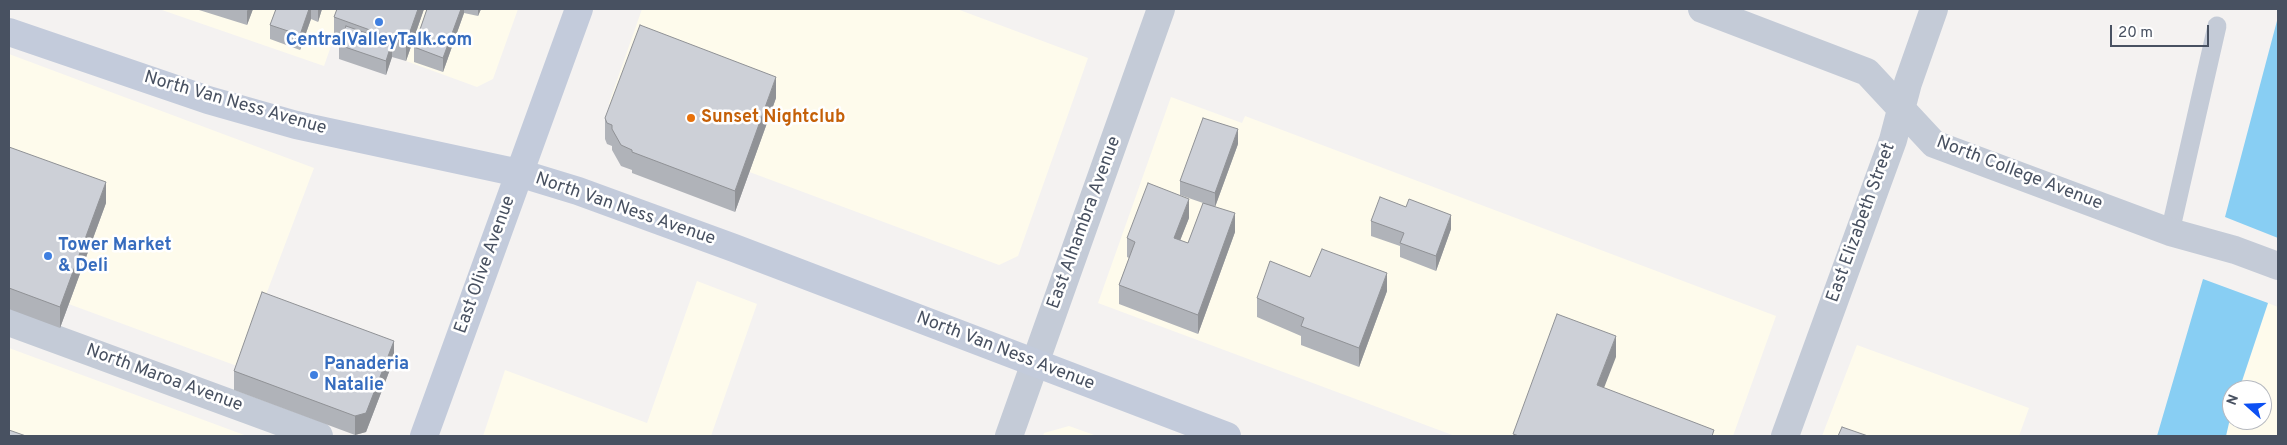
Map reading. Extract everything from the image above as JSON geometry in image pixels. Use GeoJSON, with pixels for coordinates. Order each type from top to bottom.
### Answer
{"type":"FeatureCollection","features":[{"type":"Feature","properties":{"kind":"main road","name":"East Olive Avenue"},"geometry":{"type":"LineString","coordinates":[[424,436],[579,9]]}},
{"type":"Feature","properties":{"kind":"main road","name":"North Van Ness Avenue"},"geometry":{"type":"LineString","coordinates":[[9,32],[208,100],[296,124],[520,173],[578,191],[734,248],[1227,436]]}},
{"type":"Feature","properties":{"kind":"street","name":"East Alhambra Avenue"},"geometry":{"type":"LineString","coordinates":[[1009,436],[1162,9]]}},
{"type":"Feature","properties":{"kind":"street","name":"North College Avenue"},"geometry":{"type":"LineString","coordinates":[[1702,9],[1867,72],[1934,144],[2170,232],[2235,250],[2277,266]]}},
{"type":"Feature","properties":{"kind":"street","name":"East Elizabeth Street"},"geometry":{"type":"LineString","coordinates":[[1785,436],[1893,140],[1908,82],[1934,9]]}},
{"type":"Feature","properties":{"kind":"street","name":"North Maroa Avenue"},"geometry":{"type":"LineString","coordinates":[[9,322],[319,436]]}},
{"type":"Feature","properties":{"kind":"lane"},"geometry":{"type":"LineString","coordinates":[[2170,232],[2217,26]]}},
{"type":"Feature","properties":{"kind":"shaded area"},"geometry":{"type":"Polygon","coordinates":[[[159,9],[344,9],[324,66],[159,9]]]}},
{"type":"Feature","properties":{"kind":"shaded area"},"geometry":{"type":"Polygon","coordinates":[[[424,9],[518,9],[493,79],[477,87],[406,61],[424,9]]]}},
{"type":"Feature","properties":{"kind":"shaded area"},"geometry":{"type":"Polygon","coordinates":[[[642,9],[957,9],[1088,58],[1018,256],[999,265],[618,123],[609,103],[642,9]]]}},
{"type":"Feature","properties":{"kind":"shaded area"},"geometry":{"type":"Polygon","coordinates":[[[9,54],[314,168],[261,308],[394,359],[370,415],[9,282],[9,54]]]}},
{"type":"Feature","properties":{"kind":"shaded area"},"geometry":{"type":"Polygon","coordinates":[[[1171,97],[1242,123],[1245,116],[1776,316],[1733,436],[1455,436],[1098,303],[1171,97]]]}},
{"type":"Feature","properties":{"kind":"shaded area"},"geometry":{"type":"Polygon","coordinates":[[[697,281],[757,304],[711,436],[483,436],[505,370],[647,423],[697,281]]]}},
{"type":"Feature","properties":{"kind":"shaded area"},"geometry":{"type":"Polygon","coordinates":[[[2268,303],[2278,307],[2278,436],[2226,436],[2227,430],[2272,430],[2272,380],[2242,380],[2268,303]]]}},
{"type":"Feature","properties":{"kind":"shaded area"},"geometry":{"type":"Polygon","coordinates":[[[1857,345],[2029,408],[2019,436],[1822,436],[1857,345]]]}},
{"type":"Feature","properties":{"kind":"shaded area"},"geometry":{"type":"Polygon","coordinates":[[[9,348],[247,436],[9,436],[9,348]]]}},
{"type":"Feature","properties":{"kind":"shaded area"},"geometry":{"type":"Polygon","coordinates":[[[1069,426],[1097,436],[1043,436],[1044,433],[1069,426]]]}},
{"type":"Feature","properties":{"kind":"water"},"geometry":{"type":"Polygon","coordinates":[[[2278,17],[2278,238],[2225,217],[2278,17]]]}},
{"type":"Feature","properties":{"kind":"water"},"geometry":{"type":"Polygon","coordinates":[[[2203,279],[2268,303],[2242,380],[2222,380],[2222,430],[2227,430],[2226,436],[2157,436],[2203,279]]]}},
{"type":"Feature","properties":{"kind":"building"},"geometry":{"type":"Polygon","coordinates":[[[276,9],[309,9],[300,35],[270,25],[276,9]]]}},
{"type":"Feature","properties":{"kind":"building"},"geometry":{"type":"Polygon","coordinates":[[[337,9],[418,9],[406,43],[334,17],[337,9]]]}},
{"type":"Feature","properties":{"kind":"building"},"geometry":{"type":"Polygon","coordinates":[[[427,9],[461,9],[443,58],[414,47],[427,9]]]}},
{"type":"Feature","properties":{"kind":"building","name":"Sunset Nightclub"},"geometry":{"type":"Polygon","coordinates":[[[640,25],[776,77],[735,191],[632,152],[632,150],[621,145],[612,129],[612,125],[607,123],[605,118],[640,25]]]}},
{"type":"Feature","properties":{"kind":"building"},"geometry":{"type":"Polygon","coordinates":[[[346,26],[392,42],[386,61],[339,45],[346,26]]]}},
{"type":"Feature","properties":{"kind":"building"},"geometry":{"type":"Polygon","coordinates":[[[1203,118],[1238,129],[1215,193],[1180,181],[1203,118]]]}},
{"type":"Feature","properties":{"kind":"building","name":"Tower Market & Deli"},"geometry":{"type":"Polygon","coordinates":[[[9,147],[106,182],[60,307],[9,288],[9,147]]]}},
{"type":"Feature","properties":{"kind":"building"},"geometry":{"type":"Polygon","coordinates":[[[1148,183],[1189,199],[1174,238],[1188,243],[1203,203],[1235,213],[1198,315],[1119,285],[1135,242],[1127,238],[1148,183]]]}},
{"type":"Feature","properties":{"kind":"building"},"geometry":{"type":"Polygon","coordinates":[[[1380,197],[1406,207],[1409,199],[1451,215],[1436,256],[1400,243],[1404,233],[1371,221],[1380,197]]]}},
{"type":"Feature","properties":{"kind":"building"},"geometry":{"type":"Polygon","coordinates":[[[1322,249],[1387,273],[1359,348],[1301,326],[1304,318],[1257,298],[1270,261],[1310,277],[1322,249]]]}},
{"type":"Feature","properties":{"kind":"building","name":"Panaderia Natalie"},"geometry":{"type":"Polygon","coordinates":[[[262,292],[394,341],[366,413],[355,416],[234,371],[262,292]]]}},
{"type":"Feature","properties":{"kind":"building"},"geometry":{"type":"Polygon","coordinates":[[[1557,314],[1616,336],[1597,385],[1714,430],[1712,436],[1519,436],[1513,434],[1557,314]]]}},
{"type":"Feature","properties":{"kind":"building"},"geometry":{"type":"Polygon","coordinates":[[[1842,427],[1868,436],[1838,436],[1842,427]]]}},
{"type":"Feature","properties":{"kind":"building"},"geometry":{"type":"Polygon","coordinates":[[[9,430],[26,436],[9,436],[9,430]]]}},
{"type":"Feature","properties":{"kind":"place","name":"CentralValleyTalk.com"},"geometry":{"type":"Point","coordinates":[379,22]}},
{"type":"Feature","properties":{"kind":"place","name":"Sunset Nightclub"},"geometry":{"type":"Point","coordinates":[691,118]}},
{"type":"Feature","properties":{"kind":"place","name":"Tower Market & Deli"},"geometry":{"type":"Point","coordinates":[48,256]}},
{"type":"Feature","properties":{"kind":"place","name":"Panaderia Natalie"},"geometry":{"type":"Point","coordinates":[314,375]}}]}
